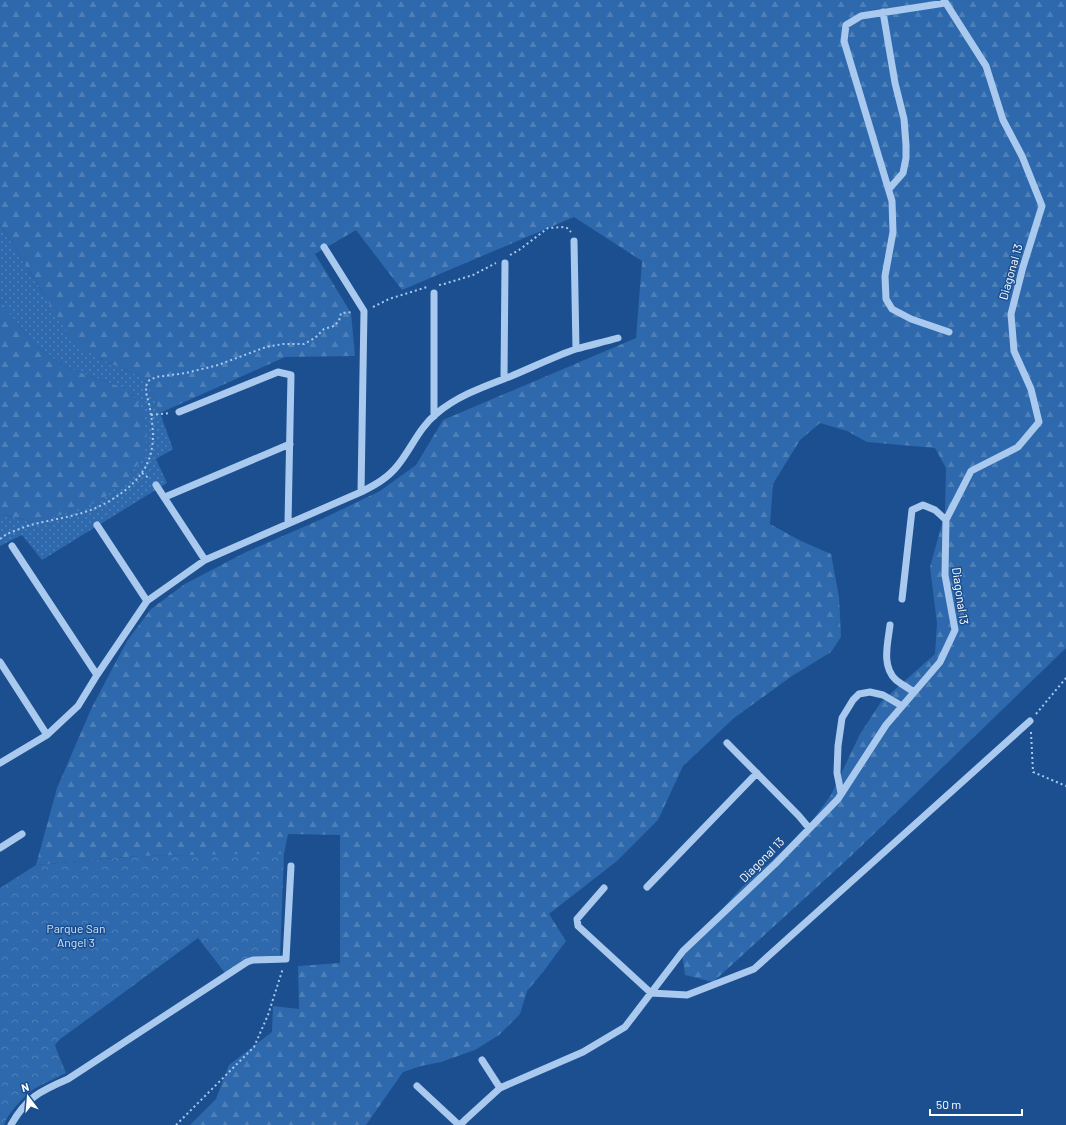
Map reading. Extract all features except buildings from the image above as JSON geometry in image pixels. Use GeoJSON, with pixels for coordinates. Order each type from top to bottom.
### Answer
{"type":"FeatureCollection","features":[{"type":"Feature","properties":{"kind":"street"},"geometry":{"type":"LineString","coordinates":[[944,1],[860,16],[846,25],[844,41],[892,201],[893,232],[885,276],[886,299],[892,309],[911,319],[949,332]]}},
{"type":"Feature","properties":{"kind":"street","name":"Diagonal 13"},"geometry":{"type":"LineString","coordinates":[[460,1125],[500,1088],[583,1052],[626,1027],[683,951],[776,863],[838,799],[886,725],[940,662],[955,630],[944,575],[946,520],[971,471],[1018,447],[1039,422],[1031,389],[1014,351],[1011,314],[1023,267],[1042,206],[1022,156],[1003,120],[986,66],[944,1]]}},
{"type":"Feature","properties":{"kind":"street"},"geometry":{"type":"LineString","coordinates":[[883,12],[895,83],[904,119],[906,145],[906,158],[903,173],[889,189]]}},
{"type":"Feature","properties":{"kind":"street"},"geometry":{"type":"LineString","coordinates":[[574,240],[576,349]]}},
{"type":"Feature","properties":{"kind":"street"},"geometry":{"type":"LineString","coordinates":[[324,247],[364,311],[361,492]]}},
{"type":"Feature","properties":{"kind":"street"},"geometry":{"type":"LineString","coordinates":[[504,261],[504,379]]}},
{"type":"Feature","properties":{"kind":"street"},"geometry":{"type":"LineString","coordinates":[[433,289],[434,416]]}},
{"type":"Feature","properties":{"kind":"street"},"geometry":{"type":"LineString","coordinates":[[0,763],[47,735],[78,706],[147,601],[205,560],[361,492],[378,483],[398,465],[420,432],[434,416],[462,396],[576,349],[618,338]]}},
{"type":"Feature","properties":{"kind":"street"},"geometry":{"type":"LineString","coordinates":[[179,412],[278,372],[291,375],[288,523]]}},
{"type":"Feature","properties":{"kind":"street"},"geometry":{"type":"LineString","coordinates":[[165,497],[290,444]]}},
{"type":"Feature","properties":{"kind":"street"},"geometry":{"type":"LineString","coordinates":[[156,485],[205,560]]}},
{"type":"Feature","properties":{"kind":"street"},"geometry":{"type":"LineString","coordinates":[[902,599],[912,510],[923,505],[935,510],[946,520]]}},
{"type":"Feature","properties":{"kind":"street"},"geometry":{"type":"LineString","coordinates":[[97,525],[147,601]]}},
{"type":"Feature","properties":{"kind":"street"},"geometry":{"type":"LineString","coordinates":[[12,546],[97,675]]}},
{"type":"Feature","properties":{"kind":"street"},"geometry":{"type":"LineString","coordinates":[[890,625],[886,654],[887,668],[895,679],[914,692]]}},
{"type":"Feature","properties":{"kind":"street"},"geometry":{"type":"LineString","coordinates":[[0,662],[47,735]]}},
{"type":"Feature","properties":{"kind":"street"},"geometry":{"type":"LineString","coordinates":[[841,794],[837,773],[838,746],[842,718],[853,700],[859,694],[870,692],[883,695],[902,706]]}},
{"type":"Feature","properties":{"kind":"street"},"geometry":{"type":"LineString","coordinates":[[604,888],[577,919],[578,926],[651,993],[687,995],[754,969],[1030,721]]}},
{"type":"Feature","properties":{"kind":"street"},"geometry":{"type":"LineString","coordinates":[[727,743],[809,828]]}},
{"type":"Feature","properties":{"kind":"street"},"geometry":{"type":"LineString","coordinates":[[647,887],[757,773]]}},
{"type":"Feature","properties":{"kind":"street"},"geometry":{"type":"LineString","coordinates":[[0,848],[22,834]]}},
{"type":"Feature","properties":{"kind":"street"},"geometry":{"type":"LineString","coordinates":[[11,1125],[24,1105],[40,1092],[68,1079],[247,962],[253,960],[286,959],[291,866]]}},
{"type":"Feature","properties":{"kind":"street"},"geometry":{"type":"LineString","coordinates":[[482,1060],[500,1088]]}},
{"type":"Feature","properties":{"kind":"street"},"geometry":{"type":"LineString","coordinates":[[417,1086],[460,1125]]}},
{"type":"Feature","properties":{"kind":"path"},"geometry":{"type":"LineString","coordinates":[[438,285],[473,275],[504,261],[548,228],[567,228],[572,233],[574,240]]}},
{"type":"Feature","properties":{"kind":"path"},"geometry":{"type":"LineString","coordinates":[[364,311],[388,299],[433,289]]}},
{"type":"Feature","properties":{"kind":"path"},"geometry":{"type":"LineString","coordinates":[[151,415],[179,412]]}},
{"type":"Feature","properties":{"kind":"path"},"geometry":{"type":"LineString","coordinates":[[1066,678],[1030,721],[1033,772],[1066,786]]}},
{"type":"Feature","properties":{"kind":"path"},"geometry":{"type":"LineString","coordinates":[[176,1125],[254,1047],[268,1016],[286,959]]}},
{"type":"Feature","properties":{"kind":"green space"},"geometry":{"type":"Polygon","coordinates":[[[0,0],[1066,0],[1066,648],[851,856],[713,982],[685,975],[682,953],[742,887],[804,832],[831,795],[860,734],[881,702],[935,654],[937,623],[930,567],[945,513],[946,468],[935,448],[867,442],[847,431],[820,423],[800,440],[773,484],[770,524],[801,541],[831,554],[839,597],[841,637],[831,652],[792,676],[734,718],[683,766],[658,820],[617,861],[549,914],[566,941],[527,991],[520,1014],[499,1035],[475,1050],[441,1062],[421,1066],[403,1072],[366,1125],[190,1125],[216,1099],[229,1065],[272,1032],[273,1006],[299,1009],[298,966],[340,963],[340,835],[288,834],[284,854],[139,856],[36,865],[57,788],[92,707],[127,641],[151,609],[185,584],[246,552],[324,518],[380,491],[416,465],[443,420],[636,338],[642,261],[574,217],[402,290],[356,230],[315,254],[351,313],[355,356],[285,357],[160,413],[148,384],[140,376],[96,357],[74,343],[0,224],[0,0]]]}},
{"type":"Feature","properties":{"kind":"green space"},"geometry":{"type":"Polygon","coordinates":[[[0,224],[44,295],[96,357],[140,376],[148,384],[173,449],[156,459],[167,483],[42,560],[22,535],[0,546],[0,514],[34,522],[136,400],[124,388],[65,367],[35,345],[7,311],[0,299],[0,224]]]}},
{"type":"Feature","properties":{"kind":"green space"},"geometry":{"type":"Polygon","coordinates":[[[0,299],[7,311],[35,345],[65,367],[124,388],[136,400],[144,416],[147,438],[143,456],[128,478],[100,501],[64,514],[34,522],[0,514],[0,299]]]}},
{"type":"Feature","properties":{"kind":"green space","name":"Parque San Angel 3"},"geometry":{"type":"Polygon","coordinates":[[[284,854],[280,955],[250,958],[225,973],[198,938],[59,1040],[55,1045],[66,1073],[30,1092],[13,1110],[4,1125],[0,1125],[0,888],[36,865],[139,856],[284,854]]]}}]}
